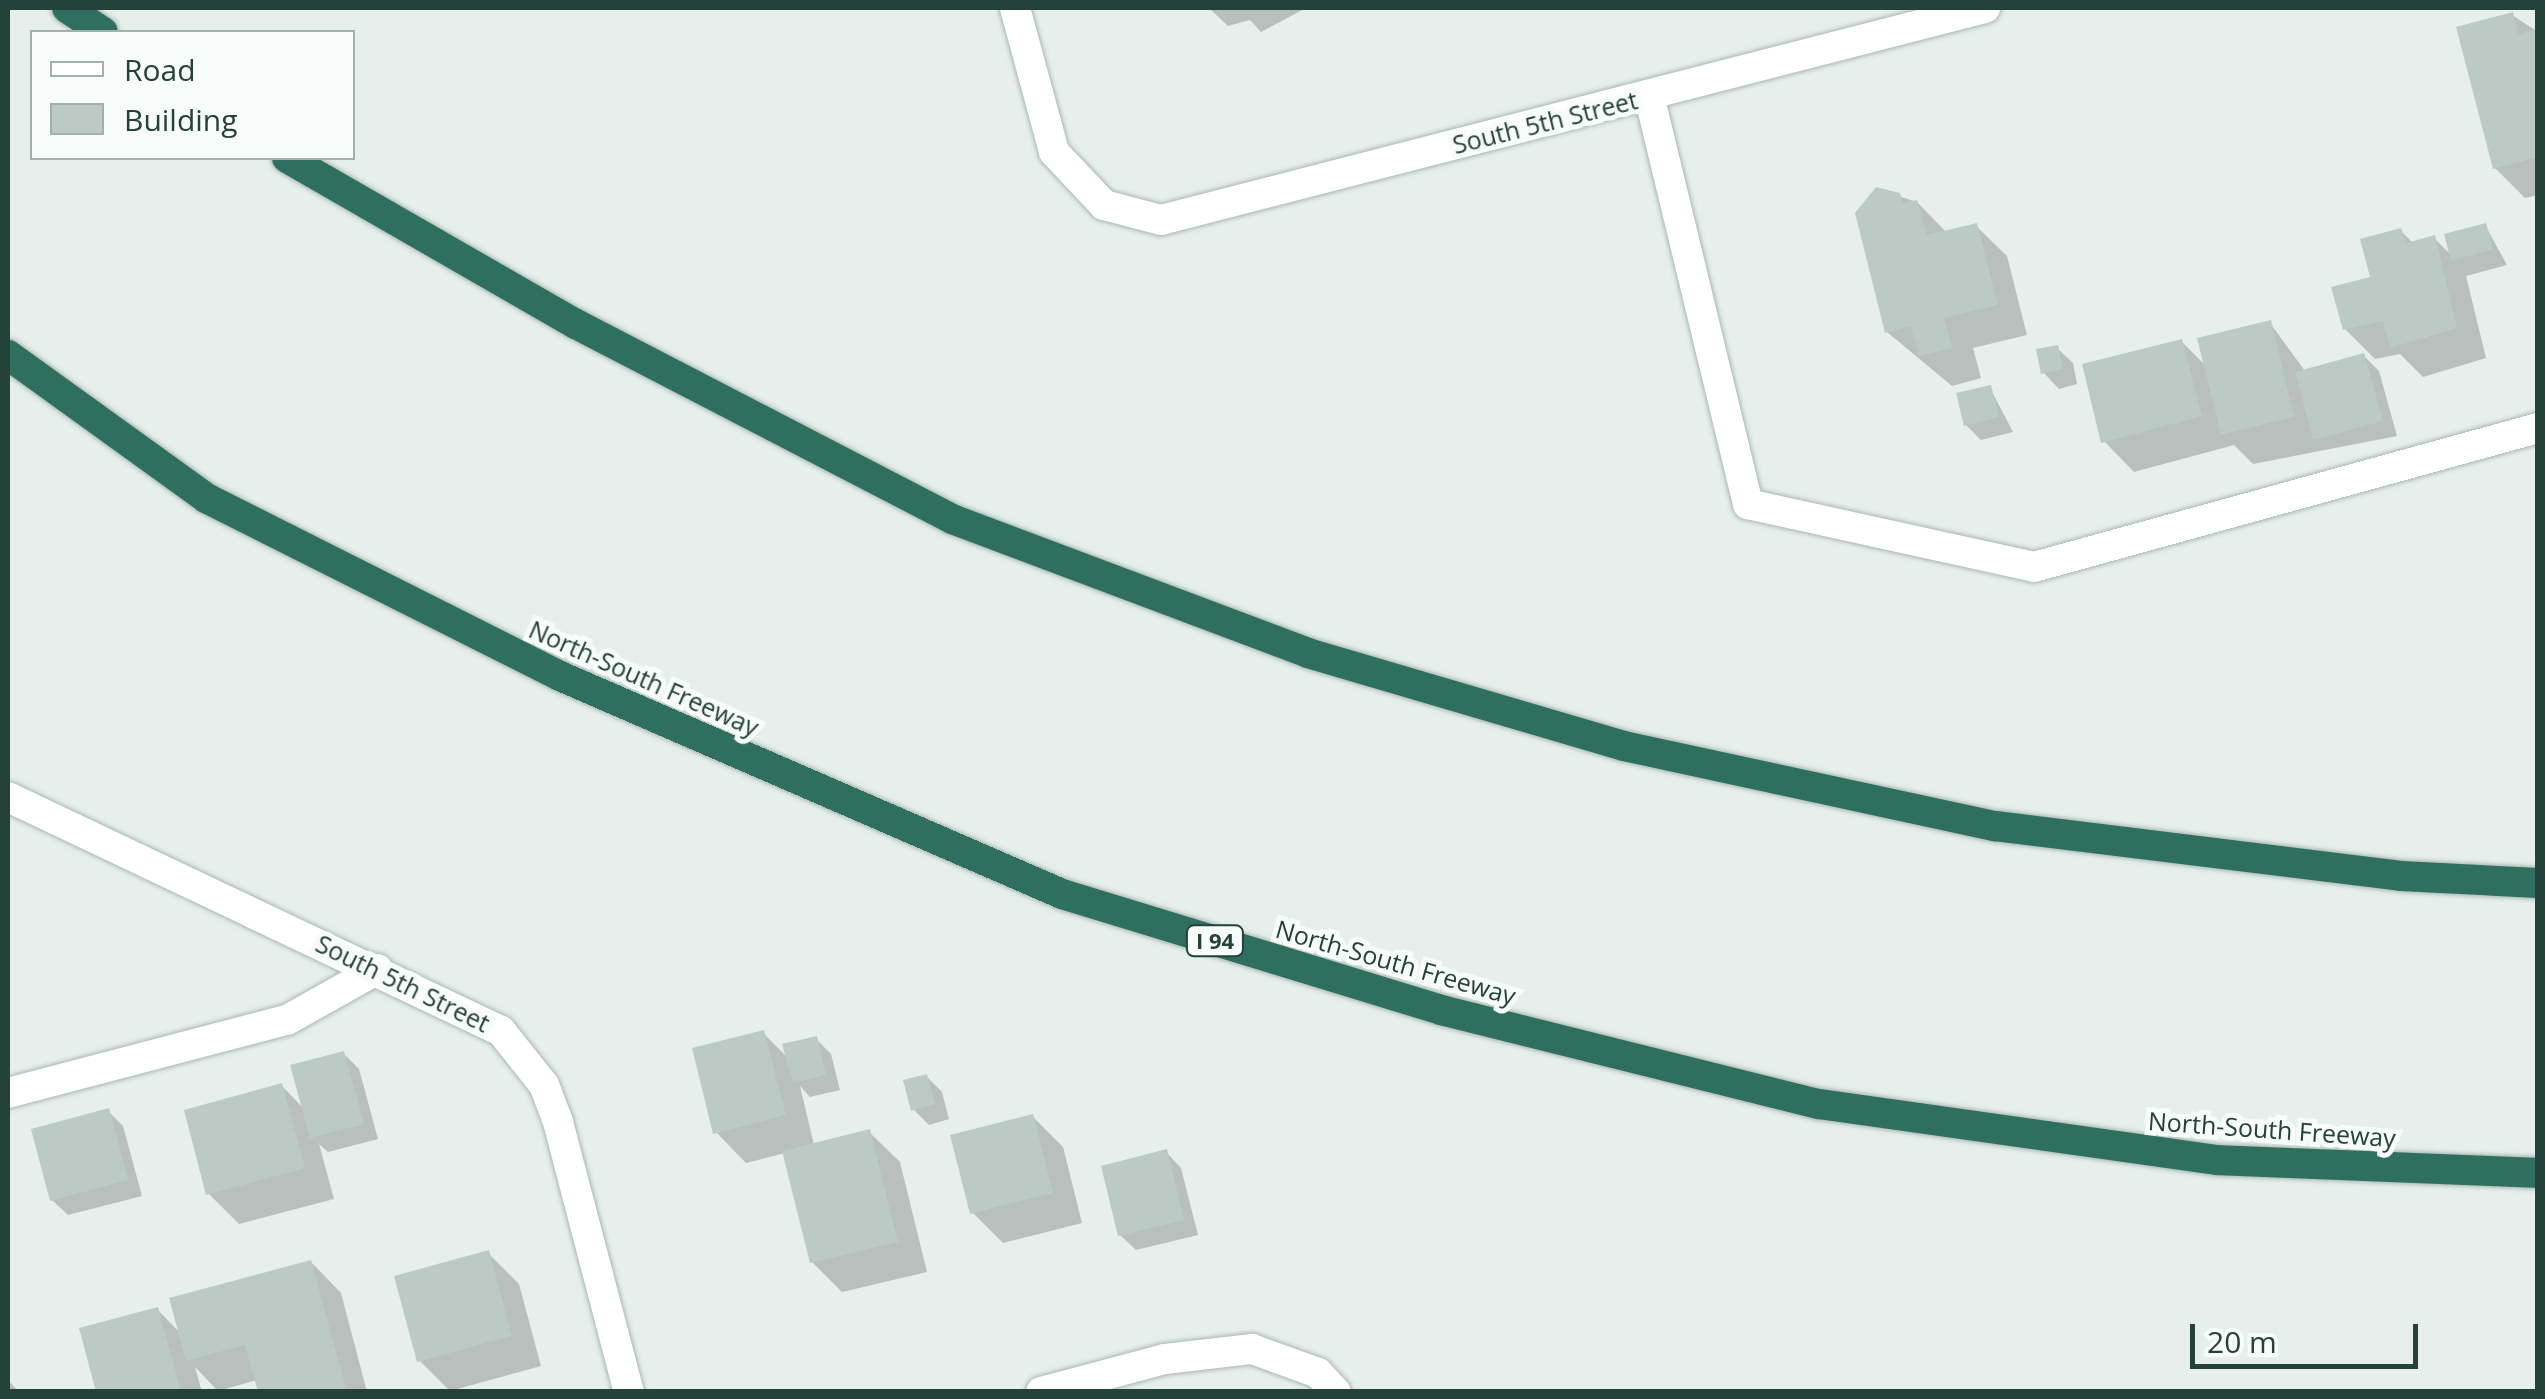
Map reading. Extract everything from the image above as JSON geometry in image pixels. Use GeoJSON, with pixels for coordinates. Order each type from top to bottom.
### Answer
{"type":"FeatureCollection","features":[{"type":"Feature","properties":{"kind":"highway"},"geometry":{"type":"LineString","coordinates":[[67,8],[101,30]]}},
{"type":"Feature","properties":{"kind":"highway"},"geometry":{"type":"LineString","coordinates":[[290,160],[576,324],[952,520],[1308,653],[1624,746],[1995,826],[2402,876],[2538,883]]}},
{"type":"Feature","properties":{"kind":"highway","name":"North-South Freeway"},"geometry":{"type":"LineString","coordinates":[[8,355],[206,498],[560,676],[1062,894],[1441,1010],[1819,1104],[2216,1160],[2538,1174]]}},
{"type":"Feature","properties":{"kind":"street","name":"South 5th Street"},"geometry":{"type":"LineString","coordinates":[[1015,8],[1054,152],[1104,206],[1160,220],[1985,8]]}},
{"type":"Feature","properties":{"kind":"street"},"geometry":{"type":"LineString","coordinates":[[1649,95],[1748,504],[2034,567],[2538,428]]}},
{"type":"Feature","properties":{"kind":"street","name":"South 5th Street"},"geometry":{"type":"LineString","coordinates":[[8,797],[378,968],[500,1031],[544,1085],[628,1392]]}},
{"type":"Feature","properties":{"kind":"street"},"geometry":{"type":"LineString","coordinates":[[8,1094],[288,1020],[378,968]]}},
{"type":"Feature","properties":{"kind":"street"},"geometry":{"type":"LineString","coordinates":[[1041,1392],[1214,1350],[1252,1349],[1327,1382]]}},
{"type":"Feature","properties":{"kind":"building"},"geometry":{"type":"Polygon","coordinates":[[[2513,12],[2518,34],[2538,29],[2538,157],[2493,169],[2456,27],[2513,12]]]}},
{"type":"Feature","properties":{"kind":"building"},"geometry":{"type":"Polygon","coordinates":[[[1876,187],[1900,193],[1903,203],[1917,200],[1927,235],[1977,223],[1998,305],[1944,318],[1952,348],[1919,356],[1911,326],[1885,333],[1855,213],[1876,187]]]}},
{"type":"Feature","properties":{"kind":"building"},"geometry":{"type":"Polygon","coordinates":[[[2486,223],[2493,249],[2451,261],[2444,234],[2486,223]]]}},
{"type":"Feature","properties":{"kind":"building"},"geometry":{"type":"Polygon","coordinates":[[[2401,228],[2406,243],[2435,235],[2457,328],[2390,348],[2383,321],[2343,330],[2331,287],[2370,277],[2360,239],[2401,228]]]}},
{"type":"Feature","properties":{"kind":"building"},"geometry":{"type":"Polygon","coordinates":[[[2271,320],[2294,417],[2221,435],[2197,338],[2271,320]]]}},
{"type":"Feature","properties":{"kind":"building"},"geometry":{"type":"Polygon","coordinates":[[[2182,339],[2202,416],[2101,443],[2082,364],[2182,339]]]}},
{"type":"Feature","properties":{"kind":"building"},"geometry":{"type":"Polygon","coordinates":[[[2058,345],[2063,369],[2041,374],[2036,349],[2058,345]]]}},
{"type":"Feature","properties":{"kind":"building"},"geometry":{"type":"Polygon","coordinates":[[[2364,353],[2383,421],[2313,440],[2295,372],[2364,353]]]}},
{"type":"Feature","properties":{"kind":"building"},"geometry":{"type":"Polygon","coordinates":[[[1991,385],[1999,417],[1964,426],[1956,393],[1991,385]]]}},
{"type":"Feature","properties":{"kind":"building"},"geometry":{"type":"Polygon","coordinates":[[[764,1030],[786,1115],[713,1134],[692,1048],[764,1030]]]}},
{"type":"Feature","properties":{"kind":"building"},"geometry":{"type":"Polygon","coordinates":[[[817,1036],[826,1075],[793,1083],[782,1044],[817,1036]]]}},
{"type":"Feature","properties":{"kind":"building"},"geometry":{"type":"Polygon","coordinates":[[[344,1051],[364,1124],[310,1138],[290,1065],[344,1051]]]}},
{"type":"Feature","properties":{"kind":"building"},"geometry":{"type":"Polygon","coordinates":[[[927,1074],[935,1104],[911,1111],[903,1080],[927,1074]]]}},
{"type":"Feature","properties":{"kind":"building"},"geometry":{"type":"Polygon","coordinates":[[[282,1083],[305,1168],[206,1195],[184,1110],[282,1083]]]}},
{"type":"Feature","properties":{"kind":"building"},"geometry":{"type":"Polygon","coordinates":[[[109,1108],[128,1180],[50,1201],[31,1129],[109,1108]]]}},
{"type":"Feature","properties":{"kind":"building"},"geometry":{"type":"Polygon","coordinates":[[[1033,1114],[1053,1193],[970,1214],[950,1135],[1033,1114]]]}},
{"type":"Feature","properties":{"kind":"building"},"geometry":{"type":"Polygon","coordinates":[[[870,1129],[898,1242],[810,1263],[782,1151],[870,1129]]]}},
{"type":"Feature","properties":{"kind":"building"},"geometry":{"type":"Polygon","coordinates":[[[1167,1149],[1184,1220],[1118,1236],[1101,1166],[1167,1149]]]}},
{"type":"Feature","properties":{"kind":"building"},"geometry":{"type":"Polygon","coordinates":[[[489,1250],[512,1336],[417,1362],[394,1276],[489,1250]]]}},
{"type":"Feature","properties":{"kind":"building"},"geometry":{"type":"Polygon","coordinates":[[[311,1260],[347,1392],[258,1392],[245,1345],[186,1361],[169,1298],[311,1260]]]}},
{"type":"Feature","properties":{"kind":"building"},"geometry":{"type":"Polygon","coordinates":[[[158,1307],[181,1392],[96,1392],[79,1328],[158,1307]]]}}]}
